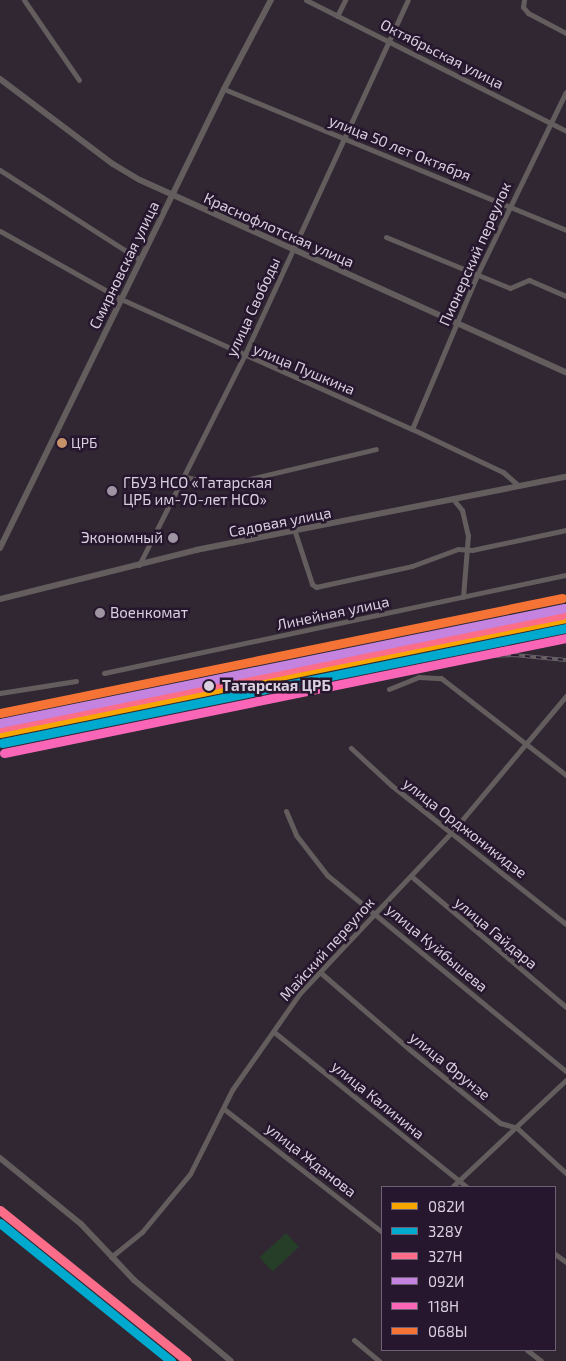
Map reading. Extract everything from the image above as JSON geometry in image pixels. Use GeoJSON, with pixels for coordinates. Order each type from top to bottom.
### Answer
{"type":"FeatureCollection","features":[{"type":"Feature","properties":{"kind":"street"},"geometry":{"type":"LineString","coordinates":[[24,0],[79,80]]}},
{"type":"Feature","properties":{"kind":"street","name":"Смирновская улица"},"geometry":{"type":"LineString","coordinates":[[1,545],[224,89],[271,0]]}},
{"type":"Feature","properties":{"kind":"street","name":"Октябрьская улица"},"geometry":{"type":"LineString","coordinates":[[306,0],[566,131]]}},
{"type":"Feature","properties":{"kind":"street"},"geometry":{"type":"LineString","coordinates":[[337,16],[345,0]]}},
{"type":"Feature","properties":{"kind":"street","name":"улица Свободы"},"geometry":{"type":"LineString","coordinates":[[138,566],[185,477],[244,356],[408,0]]}},
{"type":"Feature","properties":{"kind":"street"},"geometry":{"type":"LineString","coordinates":[[524,0],[523,7],[528,13],[566,33]]}},
{"type":"Feature","properties":{"kind":"street","name":"Краснофлотская улица"},"geometry":{"type":"LineString","coordinates":[[0,79],[113,164],[172,196],[566,372]]}},
{"type":"Feature","properties":{"kind":"street","name":"улица 50 лет Октября"},"geometry":{"type":"LineString","coordinates":[[224,89],[566,230]]}},
{"type":"Feature","properties":{"kind":"street","name":"Пионерский переулок"},"geometry":{"type":"LineString","coordinates":[[412,429],[458,324],[477,275],[566,92]]}},
{"type":"Feature","properties":{"kind":"street"},"geometry":{"type":"LineString","coordinates":[[0,170],[140,260]]}},
{"type":"Feature","properties":{"kind":"street","name":"улица Пушкина"},"geometry":{"type":"LineString","coordinates":[[0,231],[122,299],[244,356],[412,429],[503,472],[519,486]]}},
{"type":"Feature","properties":{"kind":"street"},"geometry":{"type":"LineString","coordinates":[[386,237],[510,288],[529,280],[566,296]]}},
{"type":"Feature","properties":{"kind":"street"},"geometry":{"type":"LineString","coordinates":[[185,477],[224,485],[376,449]]}},
{"type":"Feature","properties":{"kind":"street","name":"Садовая улица"},"geometry":{"type":"LineString","coordinates":[[0,599],[196,550],[295,532],[566,477]]}},
{"type":"Feature","properties":{"kind":"street"},"geometry":{"type":"LineString","coordinates":[[454,500],[466,520],[468,550],[463,597]]}},
{"type":"Feature","properties":{"kind":"street"},"geometry":{"type":"LineString","coordinates":[[295,532],[312,584],[316,587],[412,566],[458,549],[468,550],[526,541],[566,530]]}},
{"type":"Feature","properties":{"kind":"street","name":"Линейная улица"},"geometry":{"type":"LineString","coordinates":[[104,674],[566,575]]}},
{"type":"Feature","properties":{"kind":"street"},"geometry":{"type":"LineString","coordinates":[[389,690],[419,676],[441,678],[566,775]]}},
{"type":"Feature","properties":{"kind":"street"},"geometry":{"type":"LineString","coordinates":[[0,693],[76,681]]}},
{"type":"Feature","properties":{"kind":"street","name":"Майский переулок"},"geometry":{"type":"LineString","coordinates":[[111,1257],[142,1232],[190,1174],[232,1090],[300,993],[451,833],[566,696]]}},
{"type":"Feature","properties":{"kind":"street","name":"улица Орджоникидзе"},"geometry":{"type":"LineString","coordinates":[[351,748],[390,785],[566,924]]}},
{"type":"Feature","properties":{"kind":"street","name":"улица Куйбышева"},"geometry":{"type":"LineString","coordinates":[[286,810],[296,835],[327,875],[375,912],[566,1071]]}},
{"type":"Feature","properties":{"kind":"street","name":"улица Гайдара"},"geometry":{"type":"LineString","coordinates":[[411,876],[566,1007]]}},
{"type":"Feature","properties":{"kind":"street","name":"улица Фрунзе"},"geometry":{"type":"LineString","coordinates":[[321,972],[409,1049],[500,1123],[517,1128],[566,1173]]}},
{"type":"Feature","properties":{"kind":"street","name":"улица Калинина"},"geometry":{"type":"LineString","coordinates":[[274,1032],[466,1186]]}},
{"type":"Feature","properties":{"kind":"street"},"geometry":{"type":"LineString","coordinates":[[453,1186],[566,1080]]}},
{"type":"Feature","properties":{"kind":"street","name":"улица Жданова"},"geometry":{"type":"LineString","coordinates":[[224,1108],[381,1231]]}},
{"type":"Feature","properties":{"kind":"street"},"geometry":{"type":"LineString","coordinates":[[0,1158],[81,1224],[111,1257],[231,1361]]}},
{"type":"Feature","properties":{"kind":"street"},"geometry":{"type":"LineString","coordinates":[[354,1340],[379,1361]]}},
{"type":"Feature","properties":{"kind":"street"},"geometry":{"type":"LineString","coordinates":[[528,1351],[541,1361]]}},
{"type":"Feature","properties":{"kind":"green space"},"geometry":{"type":"Polygon","coordinates":[[[286,1233],[299,1247],[273,1271],[260,1258],[286,1233]]]}},
{"type":"Feature","properties":{"kind":"railway"},"geometry":{"type":"LineString","coordinates":[[489,656],[514,655],[566,660]]}},
{"type":"Feature","properties":{"kind":"transit line","name":"068Ы"},"geometry":{"type":"LineString","coordinates":[[0,713],[562,598]]}},
{"type":"Feature","properties":{"kind":"transit line","name":"092И"},"geometry":{"type":"LineString","coordinates":[[0,723],[564,608]]}},
{"type":"Feature","properties":{"kind":"transit line","name":"327Н"},"geometry":{"type":"LineString","coordinates":[[0,728],[566,614]]}},
{"type":"Feature","properties":{"kind":"transit line","name":"082И"},"geometry":{"type":"LineString","coordinates":[[0,733],[566,618]]}},
{"type":"Feature","properties":{"kind":"transit line","name":"328У"},"geometry":{"type":"LineString","coordinates":[[2,743],[566,628]]}},
{"type":"Feature","properties":{"kind":"transit line","name":"118Н"},"geometry":{"type":"LineString","coordinates":[[4,753],[566,638]]}},
{"type":"Feature","properties":{"kind":"transit line","name":"327Н"},"geometry":{"type":"LineString","coordinates":[[0,1210],[187,1361]]}},
{"type":"Feature","properties":{"kind":"transit line","name":"328У"},"geometry":{"type":"LineString","coordinates":[[0,1223],[171,1361]]}},
{"type":"Feature","properties":{"kind":"place","name":"ЦРБ"},"geometry":{"type":"Point","coordinates":[62,443]}},
{"type":"Feature","properties":{"kind":"place","name":"ГБУЗ НСО «Татарская ЦРБ им-70-лет НСО»"},"geometry":{"type":"Point","coordinates":[112,491]}},
{"type":"Feature","properties":{"kind":"place","name":"Экономный"},"geometry":{"type":"Point","coordinates":[173,538]}},
{"type":"Feature","properties":{"kind":"place","name":"Военкомат"},"geometry":{"type":"Point","coordinates":[100,613]}},
{"type":"Feature","properties":{"kind":"place","name":"Татарская ЦРБ"},"geometry":{"type":"Point","coordinates":[209,686]}}]}
